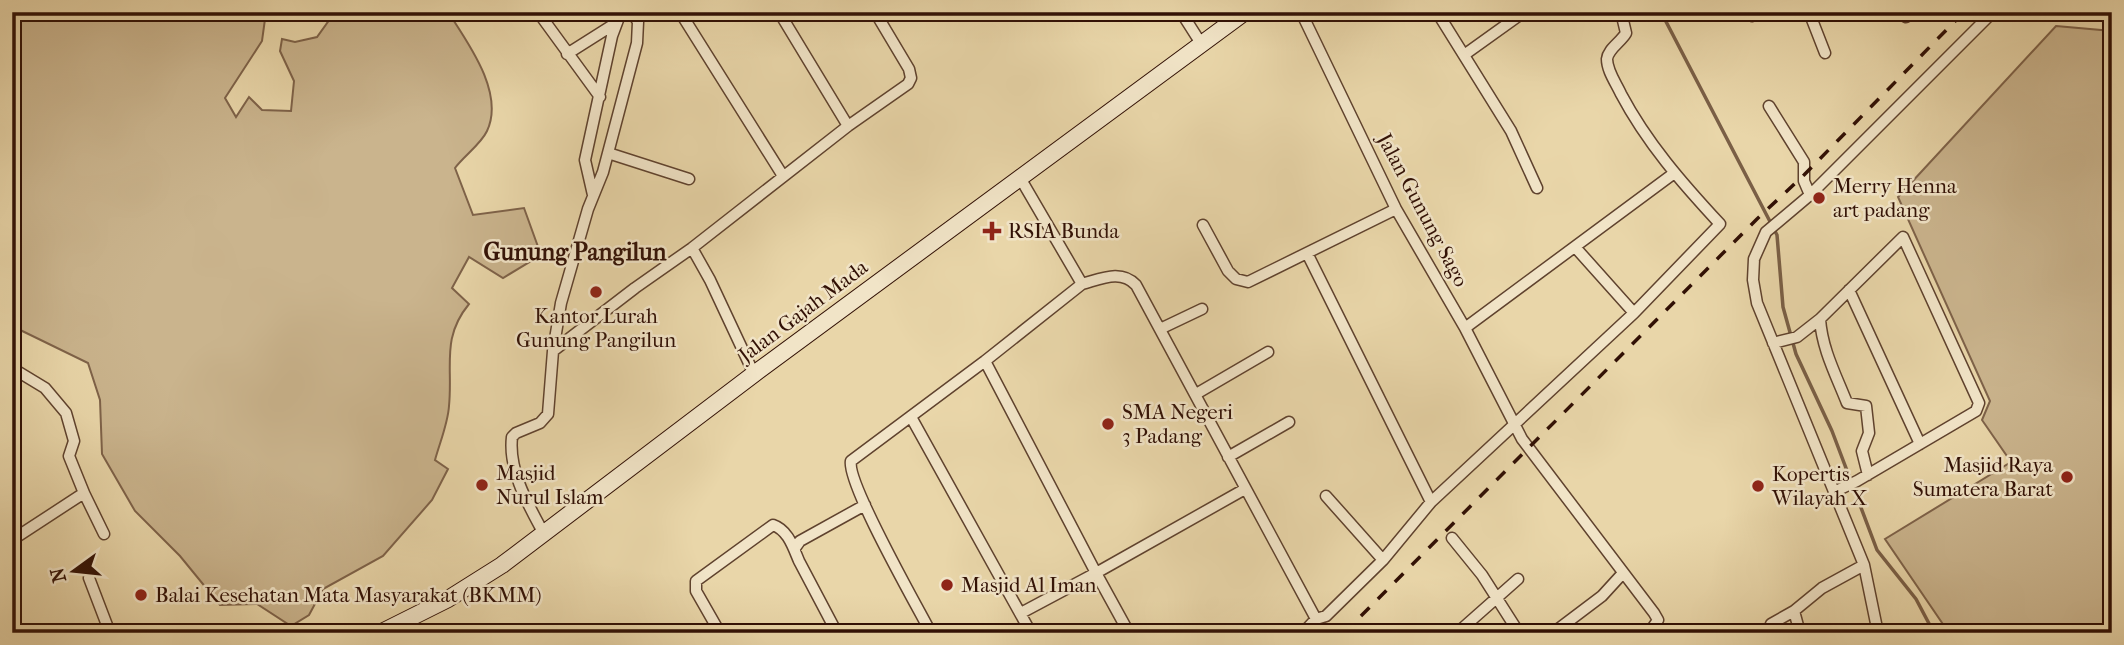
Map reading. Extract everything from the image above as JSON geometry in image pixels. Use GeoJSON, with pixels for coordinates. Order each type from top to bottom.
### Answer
{"type":"FeatureCollection","features":[{"type":"Feature","properties":{"kind":"main road","name":"Jalan Gajah Mada"},"geometry":{"type":"LineString","coordinates":[[380,633],[482,578],[544,534],[639,459],[1019,176],[1245,12]]}},
{"type":"Feature","properties":{"kind":"street"},"geometry":{"type":"LineString","coordinates":[[538,12],[600,97]]}},
{"type":"Feature","properties":{"kind":"street"},"geometry":{"type":"LineString","coordinates":[[544,534],[517,474],[512,443],[516,433],[540,423],[548,414],[553,351],[561,303],[608,153],[638,36],[638,22],[632,12]]}},
{"type":"Feature","properties":{"kind":"street"},"geometry":{"type":"LineString","coordinates":[[680,12],[783,176]]}},
{"type":"Feature","properties":{"kind":"street"},"geometry":{"type":"LineString","coordinates":[[779,12],[848,126]]}},
{"type":"Feature","properties":{"kind":"street"},"geometry":{"type":"LineString","coordinates":[[553,351],[692,248],[848,126],[908,84],[911,78],[909,69],[875,12]]}},
{"type":"Feature","properties":{"kind":"street"},"geometry":{"type":"LineString","coordinates":[[1181,12],[1202,45]]}},
{"type":"Feature","properties":{"kind":"street","name":"Jalan Gunung Sago"},"geometry":{"type":"LineString","coordinates":[[1301,12],[1396,209],[1465,328],[1533,455],[1654,612],[1658,620],[1649,633]]}},
{"type":"Feature","properties":{"kind":"street"},"geometry":{"type":"LineString","coordinates":[[1464,55],[1524,12]]}},
{"type":"Feature","properties":{"kind":"street"},"geometry":{"type":"LineString","coordinates":[[1303,633],[1317,619],[1326,615],[1383,560],[1431,502],[1634,313],[1720,224],[1674,174],[1638,125],[1610,74],[1608,53],[1622,41],[1626,33],[1620,12]]}},
{"type":"Feature","properties":{"kind":"street"},"geometry":{"type":"LineString","coordinates":[[1809,12],[1825,53]]}},
{"type":"Feature","properties":{"kind":"street"},"geometry":{"type":"LineString","coordinates":[[1878,633],[1847,486],[1757,303],[1753,280],[1754,259],[1766,232],[1810,195],[1993,12]]}},
{"type":"Feature","properties":{"kind":"street"},"geometry":{"type":"LineString","coordinates":[[1441,14],[1511,131],[1537,188]]}},
{"type":"Feature","properties":{"kind":"street"},"geometry":{"type":"LineString","coordinates":[[567,54],[619,18]]}},
{"type":"Feature","properties":{"kind":"street"},"geometry":{"type":"LineString","coordinates":[[593,195],[585,160],[619,18]]}},
{"type":"Feature","properties":{"kind":"street"},"geometry":{"type":"LineString","coordinates":[[1769,106],[1804,162],[1804,181],[1810,195]]}},
{"type":"Feature","properties":{"kind":"street"},"geometry":{"type":"LineString","coordinates":[[608,153],[689,179]]}},
{"type":"Feature","properties":{"kind":"street"},"geometry":{"type":"LineString","coordinates":[[1465,328],[1674,174]]}},
{"type":"Feature","properties":{"kind":"street"},"geometry":{"type":"LineString","coordinates":[[1019,176],[1082,284]]}},
{"type":"Feature","properties":{"kind":"street"},"geometry":{"type":"LineString","coordinates":[[1203,225],[1228,271],[1236,279],[1248,282],[1308,255],[1396,209]]}},
{"type":"Feature","properties":{"kind":"street"},"geometry":{"type":"LineString","coordinates":[[1778,342],[1797,337],[1820,319],[1903,237],[1979,403],[1976,411],[1847,486]]}},
{"type":"Feature","properties":{"kind":"street"},"geometry":{"type":"LineString","coordinates":[[1575,247],[1634,313]]}},
{"type":"Feature","properties":{"kind":"street"},"geometry":{"type":"LineString","coordinates":[[692,248],[754,374]]}},
{"type":"Feature","properties":{"kind":"street"},"geometry":{"type":"LineString","coordinates":[[1308,255],[1431,502]]}},
{"type":"Feature","properties":{"kind":"street"},"geometry":{"type":"LineString","coordinates":[[931,633],[865,505],[850,471],[851,461],[985,361],[1082,284],[1108,277],[1127,277],[1136,285],[1317,619]]}},
{"type":"Feature","properties":{"kind":"street"},"geometry":{"type":"LineString","coordinates":[[1849,290],[1920,444]]}},
{"type":"Feature","properties":{"kind":"street"},"geometry":{"type":"LineString","coordinates":[[1160,329],[1202,309]]}},
{"type":"Feature","properties":{"kind":"street"},"geometry":{"type":"LineString","coordinates":[[1820,319],[1821,334],[1829,360],[1847,403],[1866,406],[1869,433],[1862,451],[1868,475]]}},
{"type":"Feature","properties":{"kind":"street"},"geometry":{"type":"LineString","coordinates":[[1196,394],[1268,352]]}},
{"type":"Feature","properties":{"kind":"street"},"geometry":{"type":"LineString","coordinates":[[985,361],[1129,633]]}},
{"type":"Feature","properties":{"kind":"street"},"geometry":{"type":"LineString","coordinates":[[12,368],[45,388],[66,413],[74,441],[69,456],[104,534]]}},
{"type":"Feature","properties":{"kind":"street"},"geometry":{"type":"LineString","coordinates":[[911,417],[1031,633]]}},
{"type":"Feature","properties":{"kind":"street"},"geometry":{"type":"LineString","coordinates":[[1228,457],[1289,422]]}},
{"type":"Feature","properties":{"kind":"street"},"geometry":{"type":"LineString","coordinates":[[1021,613],[1245,489]]}},
{"type":"Feature","properties":{"kind":"street"},"geometry":{"type":"LineString","coordinates":[[12,540],[84,493]]}},
{"type":"Feature","properties":{"kind":"street"},"geometry":{"type":"LineString","coordinates":[[1326,496],[1383,560]]}},
{"type":"Feature","properties":{"kind":"street"},"geometry":{"type":"LineString","coordinates":[[795,548],[800,541],[865,505]]}},
{"type":"Feature","properties":{"kind":"street"},"geometry":{"type":"LineString","coordinates":[[720,633],[696,591],[696,581],[773,525],[781,529],[795,548],[836,633]]}},
{"type":"Feature","properties":{"kind":"street"},"geometry":{"type":"LineString","coordinates":[[1452,538],[1497,597],[1519,633]]}},
{"type":"Feature","properties":{"kind":"street"},"geometry":{"type":"LineString","coordinates":[[1771,624],[1794,611],[1822,589],[1864,565]]}},
{"type":"Feature","properties":{"kind":"street"},"geometry":{"type":"LineString","coordinates":[[1553,633],[1602,596],[1623,573]]}},
{"type":"Feature","properties":{"kind":"street"},"geometry":{"type":"LineString","coordinates":[[89,578],[110,633]]}},
{"type":"Feature","properties":{"kind":"street"},"geometry":{"type":"LineString","coordinates":[[1457,633],[1518,579]]}},
{"type":"Feature","properties":{"kind":"street"},"geometry":{"type":"LineString","coordinates":[[1794,611],[1800,633]]}},
{"type":"Feature","properties":{"kind":"shaded area"},"geometry":{"type":"Polygon","coordinates":[[[12,12],[266,12],[262,41],[225,98],[236,117],[249,97],[262,110],[291,111],[294,81],[280,51],[282,39],[295,42],[317,37],[335,12],[448,12],[482,69],[491,101],[487,131],[455,168],[473,215],[524,208],[541,255],[503,278],[469,257],[452,288],[469,304],[460,317],[451,341],[448,412],[435,460],[448,469],[432,500],[383,556],[323,589],[309,615],[291,626],[257,604],[220,605],[180,556],[135,511],[102,454],[100,400],[88,363],[12,326],[12,12]]]}},
{"type":"Feature","properties":{"kind":"shaded area"},"geometry":{"type":"Polygon","coordinates":[[[2056,26],[2112,31],[2112,633],[1949,633],[1885,539],[2011,462],[1982,420],[1990,401],[1898,197],[2056,26]]]}},
{"type":"Feature","properties":{"kind":"waterway"},"geometry":{"type":"LineString","coordinates":[[1661,12],[1777,235],[1783,307],[1796,354],[1832,431],[1877,550],[1916,599],[1934,633]]}},
{"type":"Feature","properties":{"kind":"railway"},"geometry":{"type":"LineString","coordinates":[[1344,633],[1964,12]]}},
{"type":"Feature","properties":{"kind":"place","name":"Merry Henna art padang"},"geometry":{"type":"Point","coordinates":[1819,198]}},
{"type":"Feature","properties":{"kind":"place","name":"RSIA Bunda"},"geometry":{"type":"Point","coordinates":[992,231]}},
{"type":"Feature","properties":{"kind":"place","name":"Kantor Lurah Gunung Pangilun"},"geometry":{"type":"Point","coordinates":[596,292]}},
{"type":"Feature","properties":{"kind":"place","name":"SMA Negeri 3 Padang"},"geometry":{"type":"Point","coordinates":[1108,424]}},
{"type":"Feature","properties":{"kind":"place","name":"Masjid Raya Sumatera Barat"},"geometry":{"type":"Point","coordinates":[2067,477]}},
{"type":"Feature","properties":{"kind":"place","name":"Masjid Nurul Islam"},"geometry":{"type":"Point","coordinates":[482,485]}},
{"type":"Feature","properties":{"kind":"place","name":"Kopertis Wilayah X"},"geometry":{"type":"Point","coordinates":[1758,486]}},
{"type":"Feature","properties":{"kind":"place","name":"Masjid Al Iman"},"geometry":{"type":"Point","coordinates":[947,585]}},
{"type":"Feature","properties":{"kind":"place","name":"Balai Kesehatan Mata Masyarakat (BKMM)"},"geometry":{"type":"Point","coordinates":[141,595]}},
{"type":"Feature","properties":{"kind":"district","name":"Gunung Pangilun"},"geometry":{"type":"Point","coordinates":[575,252]}}]}
